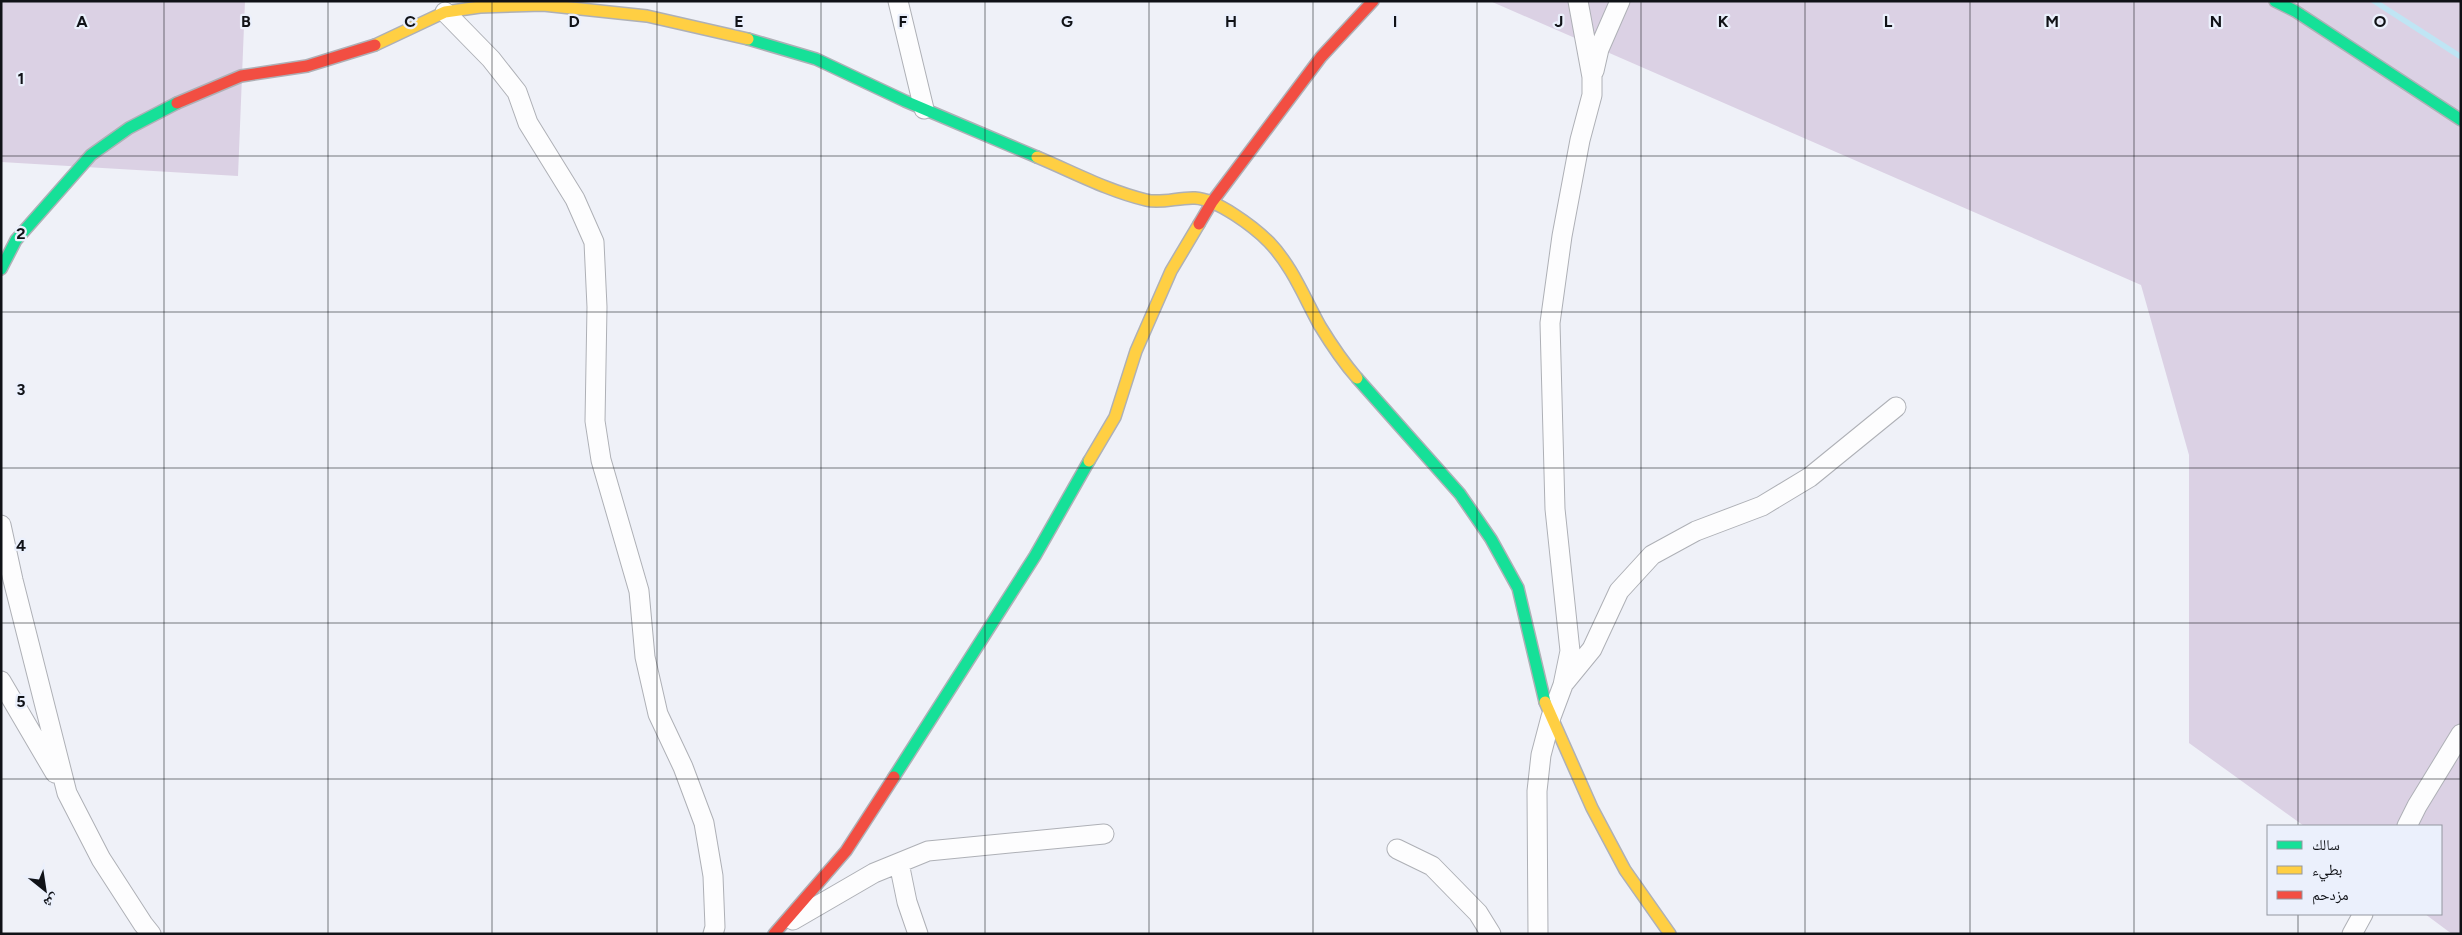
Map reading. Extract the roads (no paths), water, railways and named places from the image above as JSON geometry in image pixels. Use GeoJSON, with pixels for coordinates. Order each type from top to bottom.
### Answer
{"type":"FeatureCollection","features":[{"type":"Feature","properties":{"kind":"street"},"geometry":{"type":"LineString","coordinates":[[603,1],[647,16],[741,37],[816,59],[924,109],[1121,193],[1149,201],[1196,198],[1212,202],[1268,242],[1298,281],[1320,325],[1343,362],[1460,494],[1491,539],[1518,588],[1542,694],[1592,808],[1625,870],[1670,934]]}},
{"type":"Feature","properties":{"kind":"street"},"geometry":{"type":"LineString","coordinates":[[777,930],[846,851],[1036,556],[1115,417],[1136,351],[1171,271],[1212,202],[1321,57],[1373,1]]}},
{"type":"Feature","properties":{"kind":"street"},"geometry":{"type":"LineString","coordinates":[[1538,934],[1537,791],[1541,755],[1551,717],[1563,685],[1570,650],[1555,509],[1550,323],[1562,236],[1580,140],[1592,96],[1592,77],[1578,1]]}},
{"type":"Feature","properties":{"kind":"street"},"geometry":{"type":"LineString","coordinates":[[1592,77],[1599,49],[1620,1]]}},
{"type":"Feature","properties":{"kind":"street"},"geometry":{"type":"LineString","coordinates":[[2275,1],[2295,11],[2461,120]]}},
{"type":"Feature","properties":{"kind":"street"},"geometry":{"type":"LineString","coordinates":[[1,269],[16,240],[91,154],[129,128],[191,96],[241,76],[307,66],[367,49],[420,24],[444,7],[543,5],[647,16]]}},
{"type":"Feature","properties":{"kind":"street"},"geometry":{"type":"LineString","coordinates":[[897,6],[924,109]]}},
{"type":"Feature","properties":{"kind":"street"},"geometry":{"type":"LineString","coordinates":[[444,7],[491,59],[517,92],[528,124],[575,199],[594,242],[597,308],[595,421],[601,460],[639,591],[645,658],[658,714],[683,767],[704,823],[713,876],[715,927],[713,934]]}},
{"type":"Feature","properties":{"kind":"street"},"geometry":{"type":"LineString","coordinates":[[1563,685],[1592,649],[1619,591],[1652,555],[1696,531],[1762,506],[1794,487],[1810,477],[1896,407]]}},
{"type":"Feature","properties":{"kind":"street"},"geometry":{"type":"LineString","coordinates":[[1,525],[67,793]]}},
{"type":"Feature","properties":{"kind":"street"},"geometry":{"type":"LineString","coordinates":[[1,681],[67,793],[101,859],[151,934]]}},
{"type":"Feature","properties":{"kind":"street"},"geometry":{"type":"LineString","coordinates":[[2408,825],[2461,734]]}},
{"type":"Feature","properties":{"kind":"street"},"geometry":{"type":"LineString","coordinates":[[777,930],[874,873],[928,851],[1104,834]]}},
{"type":"Feature","properties":{"kind":"street"},"geometry":{"type":"LineString","coordinates":[[1397,849],[1432,866],[1478,914],[1491,934]]}},
{"type":"Feature","properties":{"kind":"street"},"geometry":{"type":"LineString","coordinates":[[899,863],[907,902],[918,934]]}},
{"type":"Feature","properties":{"kind":"street"},"geometry":{"type":"LineString","coordinates":[[2352,934],[2362,915]]}},
{"type":"Feature","properties":{"kind":"waterway"},"geometry":{"type":"LineString","coordinates":[[2374,1],[2461,57]]}}]}
